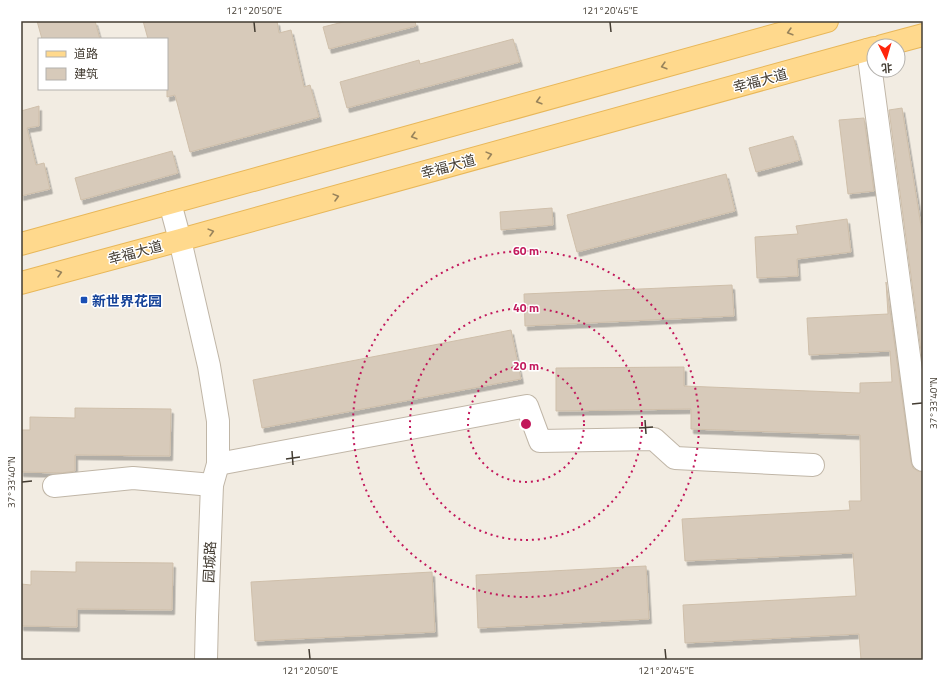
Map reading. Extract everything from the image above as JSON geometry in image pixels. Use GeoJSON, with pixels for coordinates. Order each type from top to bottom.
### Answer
{"type":"FeatureCollection","features":[{"type":"Feature","properties":{"kind":"main road"},"geometry":{"type":"LineString","coordinates":[[21,244],[827,21]]}},
{"type":"Feature","properties":{"kind":"main road","name":"幸福大道"},"geometry":{"type":"LineString","coordinates":[[906,40],[923,35]]}},
{"type":"Feature","properties":{"kind":"main road","name":"幸福大道"},"geometry":{"type":"LineString","coordinates":[[21,283],[866,50]]}},
{"type":"Feature","properties":{"kind":"street"},"geometry":{"type":"LineString","coordinates":[[878,78],[923,460]]}},
{"type":"Feature","properties":{"kind":"street","name":"园城路"},"geometry":{"type":"LineString","coordinates":[[170,203],[209,366],[218,421],[218,464],[212,485],[206,660]]}},
{"type":"Feature","properties":{"kind":"street"},"geometry":{"type":"LineString","coordinates":[[218,464],[527,406],[540,441],[654,439],[675,458],[813,465]]}},
{"type":"Feature","properties":{"kind":"street"},"geometry":{"type":"LineString","coordinates":[[54,486],[133,478],[212,485]]}},
{"type":"Feature","properties":{"kind":"building"},"geometry":{"type":"Polygon","coordinates":[[[37,21],[95,21],[100,38],[42,38],[37,21]]]}},
{"type":"Feature","properties":{"kind":"building"},"geometry":{"type":"Polygon","coordinates":[[[143,21],[277,21],[279,33],[291,30],[304,87],[310,85],[319,117],[190,152],[175,95],[167,97],[168,38],[148,38],[143,21]]]}},
{"type":"Feature","properties":{"kind":"building"},"geometry":{"type":"Polygon","coordinates":[[[347,21],[415,21],[416,26],[329,49],[323,27],[347,21]]]}},
{"type":"Feature","properties":{"kind":"building"},"geometry":{"type":"Polygon","coordinates":[[[513,39],[520,62],[347,108],[340,82],[419,60],[420,64],[513,39]]]}},
{"type":"Feature","properties":{"kind":"building"},"geometry":{"type":"Polygon","coordinates":[[[39,106],[39,126],[27,128],[36,165],[44,163],[50,189],[21,196],[21,111],[39,106]]]}},
{"type":"Feature","properties":{"kind":"building"},"geometry":{"type":"Polygon","coordinates":[[[902,108],[923,238],[923,366],[889,110],[902,108]]]}},
{"type":"Feature","properties":{"kind":"building"},"geometry":{"type":"Polygon","coordinates":[[[864,118],[874,191],[848,194],[839,120],[864,118]]]}},
{"type":"Feature","properties":{"kind":"building"},"geometry":{"type":"Polygon","coordinates":[[[793,136],[800,160],[756,172],[749,148],[793,136]]]}},
{"type":"Feature","properties":{"kind":"building"},"geometry":{"type":"Polygon","coordinates":[[[172,151],[178,173],[81,200],[75,178],[172,151]]]}},
{"type":"Feature","properties":{"kind":"building"},"geometry":{"type":"Polygon","coordinates":[[[726,174],[735,211],[577,252],[567,215],[726,174]]]}},
{"type":"Feature","properties":{"kind":"building"},"geometry":{"type":"Polygon","coordinates":[[[552,208],[553,225],[501,230],[500,212],[552,208]]]}},
{"type":"Feature","properties":{"kind":"building"},"geometry":{"type":"Polygon","coordinates":[[[847,219],[851,252],[797,259],[798,276],[757,278],[755,237],[798,234],[796,226],[847,219]]]}},
{"type":"Feature","properties":{"kind":"building"},"geometry":{"type":"Polygon","coordinates":[[[886,282],[911,462],[913,468],[923,472],[923,660],[861,660],[859,634],[685,643],[683,605],[856,596],[853,553],[685,561],[682,519],[850,510],[849,501],[861,501],[860,435],[691,429],[691,409],[556,411],[556,368],[684,367],[684,386],[860,393],[860,383],[892,382],[890,351],[809,355],[807,318],[888,314],[886,282]]]}},
{"type":"Feature","properties":{"kind":"building"},"geometry":{"type":"Polygon","coordinates":[[[732,285],[734,316],[525,326],[524,294],[732,285]]]}},
{"type":"Feature","properties":{"kind":"building"},"geometry":{"type":"Polygon","coordinates":[[[511,330],[521,379],[262,428],[253,380],[511,330]]]}},
{"type":"Feature","properties":{"kind":"building"},"geometry":{"type":"Polygon","coordinates":[[[75,408],[171,409],[170,456],[75,455],[75,471],[62,473],[21,472],[21,430],[30,430],[30,417],[75,418],[75,408]]]}},
{"type":"Feature","properties":{"kind":"building"},"geometry":{"type":"Polygon","coordinates":[[[76,562],[173,563],[172,610],[77,609],[77,627],[21,626],[21,584],[31,585],[31,571],[76,572],[76,562]]]}},
{"type":"Feature","properties":{"kind":"building"},"geometry":{"type":"Polygon","coordinates":[[[646,566],[649,619],[478,628],[476,575],[646,566]]]}},
{"type":"Feature","properties":{"kind":"building"},"geometry":{"type":"Polygon","coordinates":[[[432,572],[435,632],[255,641],[251,582],[432,572]]]}},
{"type":"Feature","properties":{"kind":"place","name":"新世界花园"},"geometry":{"type":"Point","coordinates":[84,300]}}]}
